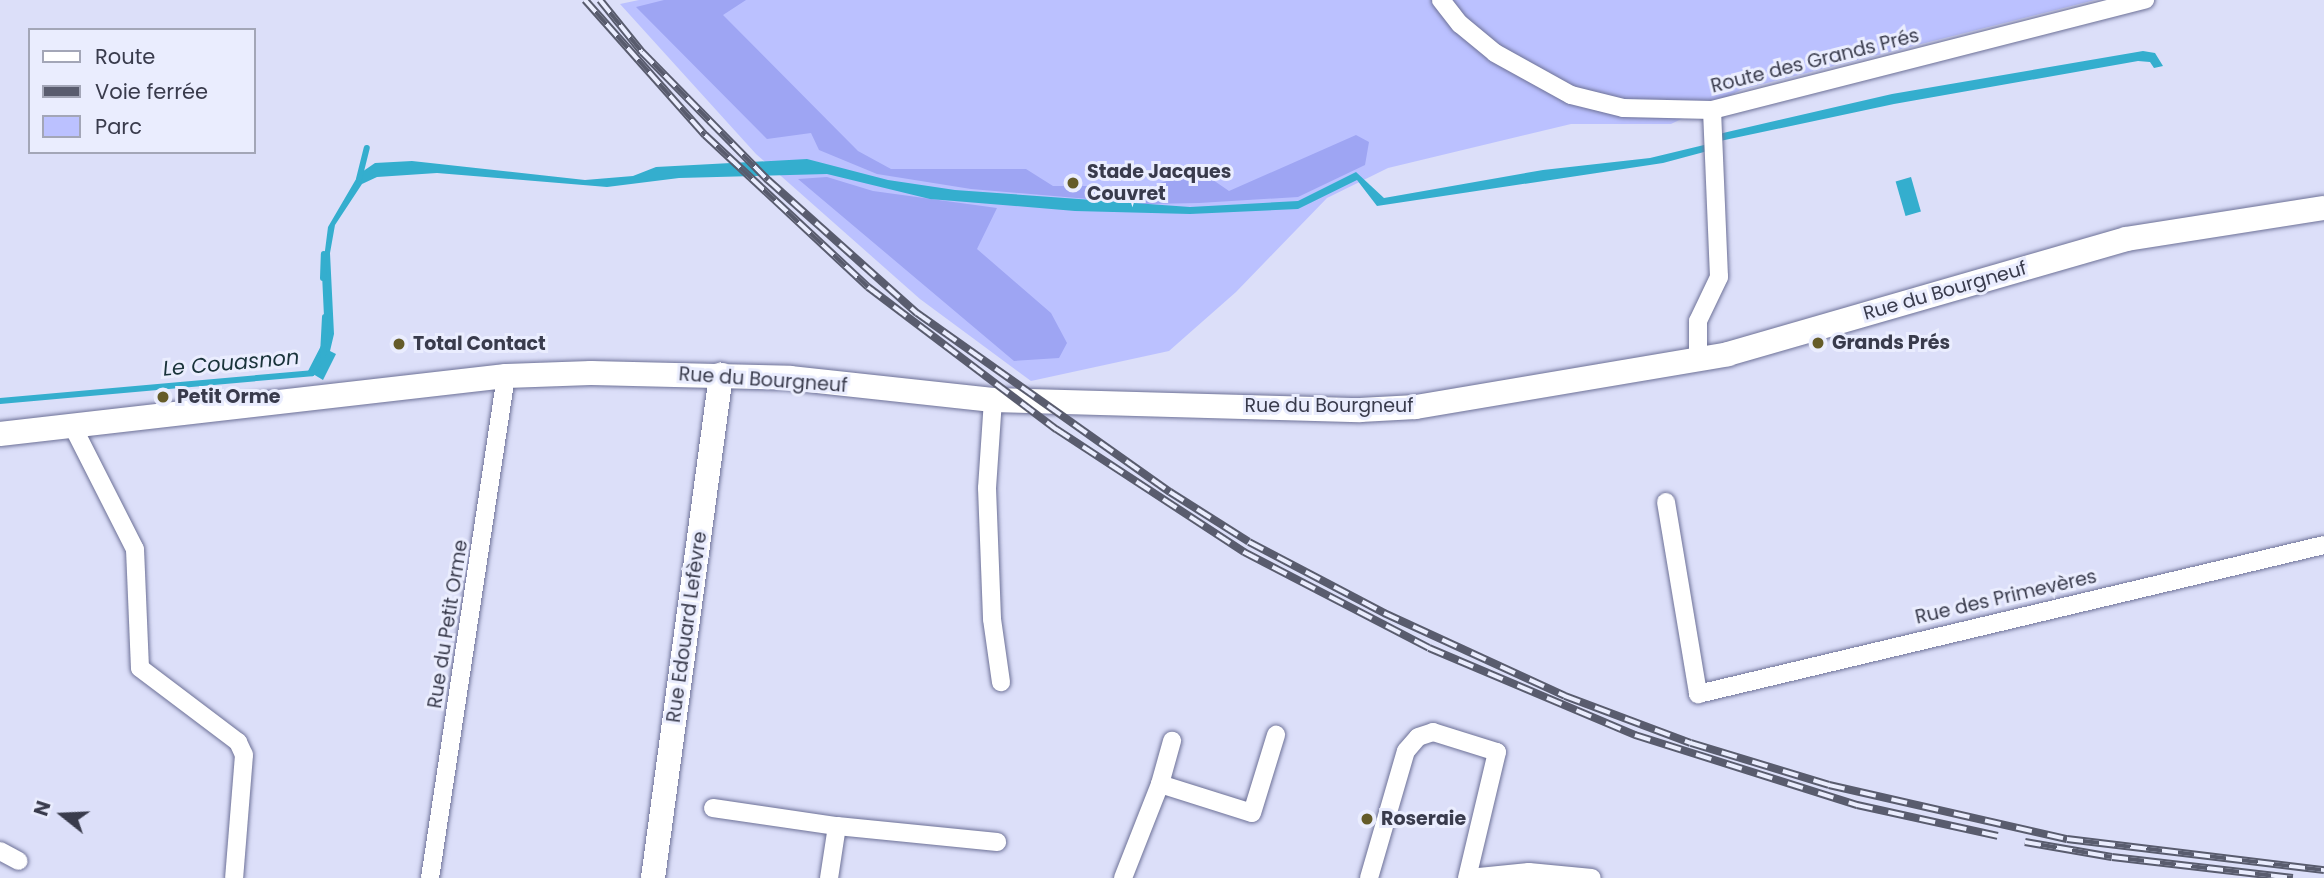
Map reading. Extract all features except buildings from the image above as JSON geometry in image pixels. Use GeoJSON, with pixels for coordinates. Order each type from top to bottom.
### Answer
{"type":"FeatureCollection","features":[{"type":"Feature","properties":{"kind":"main road","name":"Rue du Bourgneuf"},"geometry":{"type":"LineString","coordinates":[[0,435],[506,376],[721,375],[993,400],[1360,410],[1416,407],[1698,360],[2126,239],[2324,208]]}},
{"type":"Feature","properties":{"kind":"main road","name":"Rue Edouard Lefèvre"},"geometry":{"type":"LineString","coordinates":[[653,878],[721,375]]}},
{"type":"Feature","properties":{"kind":"street","name":"Route des Grands Prés"},"geometry":{"type":"LineString","coordinates":[[1440,0],[1460,24],[1495,53],[1571,95],[1623,108],[1712,110],[2145,0]]}},
{"type":"Feature","properties":{"kind":"street"},"geometry":{"type":"LineString","coordinates":[[1698,360],[1698,321],[1718,277],[1712,110]]}},
{"type":"Feature","properties":{"kind":"street","name":"Rue du Petit Orme"},"geometry":{"type":"LineString","coordinates":[[430,878],[506,376]]}},
{"type":"Feature","properties":{"kind":"street"},"geometry":{"type":"LineString","coordinates":[[993,400],[988,488],[992,620],[1001,682]]}},
{"type":"Feature","properties":{"kind":"street"},"geometry":{"type":"LineString","coordinates":[[72,425],[135,549],[140,668],[238,742],[244,755],[234,878]]}},
{"type":"Feature","properties":{"kind":"street","name":"Rue des Primevères"},"geometry":{"type":"LineString","coordinates":[[1666,502],[1698,694],[2324,545]]}},
{"type":"Feature","properties":{"kind":"street"},"geometry":{"type":"LineString","coordinates":[[1369,878],[1406,751],[1418,737],[1433,732],[1497,752],[1468,878],[1529,872],[1592,878]]}},
{"type":"Feature","properties":{"kind":"street"},"geometry":{"type":"LineString","coordinates":[[1160,784],[1252,813],[1276,736]]}},
{"type":"Feature","properties":{"kind":"street"},"geometry":{"type":"LineString","coordinates":[[1124,878],[1160,784],[1172,741]]}},
{"type":"Feature","properties":{"kind":"street"},"geometry":{"type":"LineString","coordinates":[[713,808],[837,826],[997,842]]}},
{"type":"Feature","properties":{"kind":"street"},"geometry":{"type":"LineString","coordinates":[[829,878],[837,826]]}},
{"type":"Feature","properties":{"kind":"street"},"geometry":{"type":"LineString","coordinates":[[0,851],[19,861]]}},
{"type":"Feature","properties":{"kind":"green space","name":"Stade Jacques Couvret"},"geometry":{"type":"Polygon","coordinates":[[[639,0],[2095,0],[1743,89],[1671,124],[1571,124],[1388,168],[1327,198],[1236,292],[1169,351],[1031,381],[920,299],[756,154],[620,4],[639,0]]]}},
{"type":"Feature","properties":{"kind":"shaded area"},"geometry":{"type":"Polygon","coordinates":[[[664,0],[746,0],[723,15],[858,151],[891,169],[1026,169],[1053,186],[1094,186],[1138,197],[1160,183],[1200,171],[1229,191],[1356,135],[1369,142],[1365,165],[1298,197],[1146,204],[971,189],[877,174],[819,150],[811,133],[767,139],[636,7],[664,0]]]}},
{"type":"Feature","properties":{"kind":"shaded area"},"geometry":{"type":"Polygon","coordinates":[[[2143,51],[2155,53],[2163,66],[2154,68],[2150,62],[2138,61],[1894,104],[1720,141],[1704,152],[1663,163],[1377,206],[1357,180],[1298,209],[1190,214],[1075,211],[930,199],[827,174],[679,178],[607,187],[437,173],[377,177],[362,184],[335,225],[330,253],[334,334],[330,351],[336,354],[323,380],[308,371],[325,338],[322,274],[328,227],[359,174],[375,163],[412,161],[585,180],[633,176],[656,167],[807,159],[888,180],[955,190],[1190,207],[1298,201],[1356,172],[1384,198],[1543,170],[1650,158],[1704,145],[1723,133],[1892,94],[2143,51]]]}},
{"type":"Feature","properties":{"kind":"shaded area"},"geometry":{"type":"Polygon","coordinates":[[[827,177],[873,191],[997,208],[977,249],[1051,313],[1067,343],[1059,358],[1014,361],[798,179],[827,177]]]}},
{"type":"Feature","properties":{"kind":"shaded area"},"geometry":{"type":"Polygon","coordinates":[[[1911,177],[1921,212],[1906,216],[1896,181],[1911,177]]]}},
{"type":"Feature","properties":{"kind":"waterway","name":"Le Couasnon"},"geometry":{"type":"LineString","coordinates":[[359,179],[367,148]]}},
{"type":"Feature","properties":{"kind":"waterway","name":"Le Couasnon"},"geometry":{"type":"LineString","coordinates":[[323,278],[324,254]]}},
{"type":"Feature","properties":{"kind":"waterway","name":"Le Couasnon"},"geometry":{"type":"LineString","coordinates":[[323,355],[325,317]]}},
{"type":"Feature","properties":{"kind":"waterway","name":"Le Couasnon"},"geometry":{"type":"LineString","coordinates":[[0,401],[312,373],[318,364]]}},
{"type":"Feature","properties":{"kind":"railway"},"geometry":{"type":"LineString","coordinates":[[585,0],[705,135],[868,287],[1056,429],[1244,552],[1429,648],[1635,735],[1857,805],[1998,836]]}},
{"type":"Feature","properties":{"kind":"railway"},"geometry":{"type":"LineString","coordinates":[[600,0],[642,52],[768,180],[917,313],[1170,492],[1249,542],[1384,613],[1565,696],[1691,743],[1829,785],[2067,839],[2324,870]]}},
{"type":"Feature","properties":{"kind":"railway"},"geometry":{"type":"LineString","coordinates":[[2025,842],[2112,857],[2293,878]]}},
{"type":"Feature","properties":{"kind":"place","name":"Stade Jacques Couvret"},"geometry":{"type":"Point","coordinates":[1073,183]}},
{"type":"Feature","properties":{"kind":"place","name":"Grands Prés"},"geometry":{"type":"Point","coordinates":[1818,343]}},
{"type":"Feature","properties":{"kind":"place","name":"Total Contact"},"geometry":{"type":"Point","coordinates":[399,344]}},
{"type":"Feature","properties":{"kind":"place","name":"Petit Orme"},"geometry":{"type":"Point","coordinates":[163,397]}},
{"type":"Feature","properties":{"kind":"place","name":"Roseraie"},"geometry":{"type":"Point","coordinates":[1367,819]}}]}
